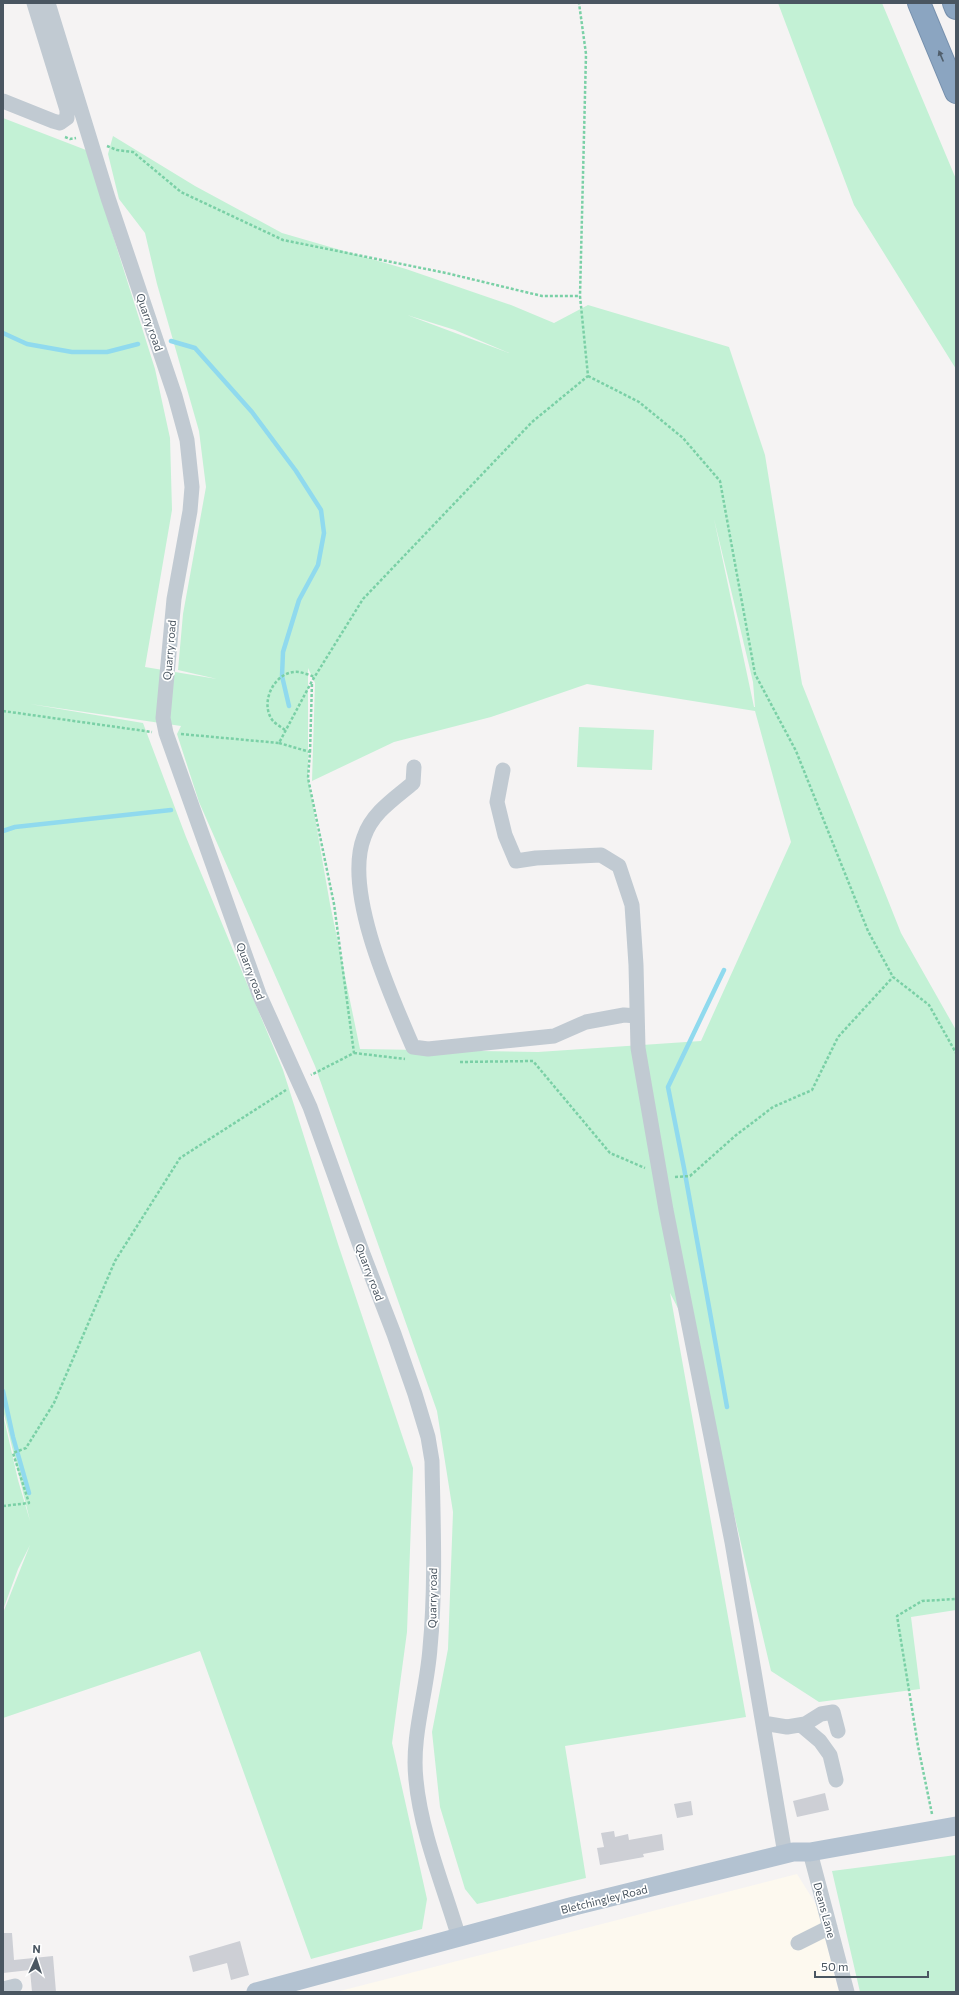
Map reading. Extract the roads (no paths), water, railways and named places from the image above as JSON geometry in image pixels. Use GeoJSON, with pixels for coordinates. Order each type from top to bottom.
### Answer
{"type":"FeatureCollection","features":[{"type":"Feature","properties":{"kind":"highway"},"geometry":{"type":"LineString","coordinates":[[918,3],[956,92]]}},
{"type":"Feature","properties":{"kind":"highway"},"geometry":{"type":"LineString","coordinates":[[954,3],[956,8]]}},
{"type":"Feature","properties":{"kind":"main road","name":"Bletchingley Road"},"geometry":{"type":"LineString","coordinates":[[267,1990],[574,1906],[785,1854],[810,1852],[946,1828]]}},
{"type":"Feature","properties":{"kind":"street"},"geometry":{"type":"LineString","coordinates":[[3,101],[60,123],[67,118],[67,110],[34,3]]}},
{"type":"Feature","properties":{"kind":"street","name":"Quarry road"},"geometry":{"type":"LineString","coordinates":[[48,3],[90,140],[181,416],[190,458],[192,487],[190,511],[174,599],[163,718],[166,733],[259,994],[299,1082],[394,1334],[417,1401],[432,1460],[430,1649],[415,1755],[416,1779],[426,1833],[460,1938]]}},
{"type":"Feature","properties":{"kind":"street"},"geometry":{"type":"LineString","coordinates":[[414,767],[412,783],[379,811],[364,837],[357,875],[367,924],[389,991],[413,1047],[428,1049],[554,1036],[586,1022],[624,1015],[637,1016]]}},
{"type":"Feature","properties":{"kind":"street"},"geometry":{"type":"LineString","coordinates":[[503,770],[497,802],[505,835],[516,861],[536,858],[601,855],[619,866],[632,905],[638,1048],[660,1178],[732,1542],[785,1854]]}},
{"type":"Feature","properties":{"kind":"street"},"geometry":{"type":"LineString","coordinates":[[763,1723],[788,1727],[802,1725],[821,1714],[833,1712],[838,1731]]}},
{"type":"Feature","properties":{"kind":"street"},"geometry":{"type":"LineString","coordinates":[[802,1725],[820,1740],[830,1755],[836,1780]]}},
{"type":"Feature","properties":{"kind":"street","name":"Deans Lane"},"geometry":{"type":"LineString","coordinates":[[810,1852],[847,1992]]}},
{"type":"Feature","properties":{"kind":"street"},"geometry":{"type":"LineString","coordinates":[[798,1944],[830,1927]]}},
{"type":"Feature","properties":{"kind":"waterway"},"geometry":{"type":"LineString","coordinates":[[3,333],[27,344],[72,352],[107,352],[138,344]]}},
{"type":"Feature","properties":{"kind":"waterway"},"geometry":{"type":"LineString","coordinates":[[171,341],[195,348],[252,412],[296,471],[321,510],[324,533],[318,565],[299,600],[283,652],[282,676],[289,706]]}},
{"type":"Feature","properties":{"kind":"waterway"},"geometry":{"type":"LineString","coordinates":[[3,831],[15,827],[171,810]]}},
{"type":"Feature","properties":{"kind":"waterway"},"geometry":{"type":"LineString","coordinates":[[724,970],[668,1087],[727,1407]]}},
{"type":"Feature","properties":{"kind":"waterway"},"geometry":{"type":"LineString","coordinates":[[3,1391],[13,1437],[29,1493]]}}]}
